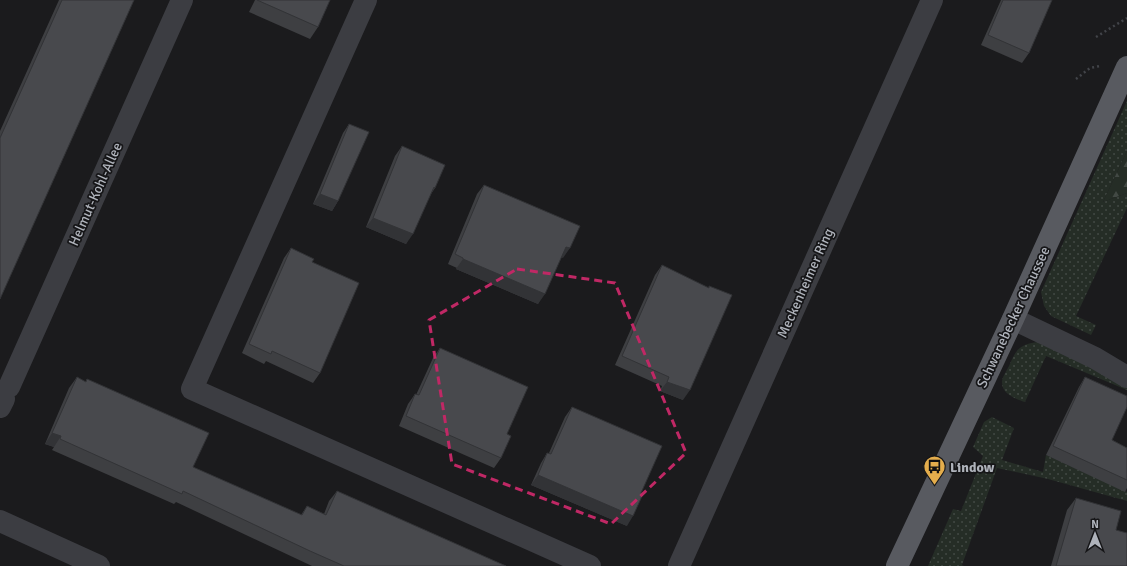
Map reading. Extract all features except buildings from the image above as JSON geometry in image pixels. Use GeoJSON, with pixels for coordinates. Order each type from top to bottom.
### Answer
{"type":"FeatureCollection","features":[{"type":"Feature","properties":{"kind":"main road","name":"Schwanebecker Chaussee"},"geometry":{"type":"LineString","coordinates":[[897,566],[1013,319],[1127,67]]}},
{"type":"Feature","properties":{"kind":"lane","name":"Helmut-Kohl-Allee"},"geometry":{"type":"LineString","coordinates":[[4,398],[182,0]]}},
{"type":"Feature","properties":{"kind":"lane"},"geometry":{"type":"LineString","coordinates":[[366,0],[192,389],[590,566]]}},
{"type":"Feature","properties":{"kind":"lane","name":"Meckenheimer Ring"},"geometry":{"type":"LineString","coordinates":[[679,566],[932,0]]}},
{"type":"Feature","properties":{"kind":"lane"},"geometry":{"type":"LineString","coordinates":[[1013,319],[1095,358],[1127,377]]}},
{"type":"Feature","properties":{"kind":"lane"},"geometry":{"type":"LineString","coordinates":[[0,521],[99,566]]}},
{"type":"Feature","properties":{"kind":"path"},"geometry":{"type":"LineString","coordinates":[[1096,37],[1127,18]]}},
{"type":"Feature","properties":{"kind":"highlighted area"},"geometry":{"type":"Polygon","coordinates":[[[517,269],[615,283],[686,453],[611,524],[452,464],[429,320],[517,269]]]}},
{"type":"Feature","properties":{"kind":"green space"},"geometry":{"type":"Polygon","coordinates":[[[1127,101],[1127,151],[1103,202],[1127,193],[1127,208],[1076,316],[1096,325],[1091,335],[1051,316],[1044,306],[1041,292],[1127,101]]]}},
{"type":"Feature","properties":{"kind":"green space"},"geometry":{"type":"Polygon","coordinates":[[[1127,151],[1127,193],[1103,202],[1127,151]]]}},
{"type":"Feature","properties":{"kind":"green space"},"geometry":{"type":"Polygon","coordinates":[[[1037,342],[1127,384],[1127,390],[1046,356],[1025,402],[1006,393],[1002,386],[1002,381],[1016,352],[1018,349],[1026,345],[1037,342]]]}},
{"type":"Feature","properties":{"kind":"green space"},"geometry":{"type":"Polygon","coordinates":[[[992,417],[1014,428],[1002,460],[1043,472],[1046,455],[1127,492],[1127,501],[1048,479],[997,468],[962,565],[964,566],[928,566],[953,509],[961,511],[983,456],[973,447],[984,422],[992,417]]]}},
{"type":"Feature","properties":{"kind":"place","name":"Lindow"},"geometry":{"type":"Point","coordinates":[934,486]}}]}
